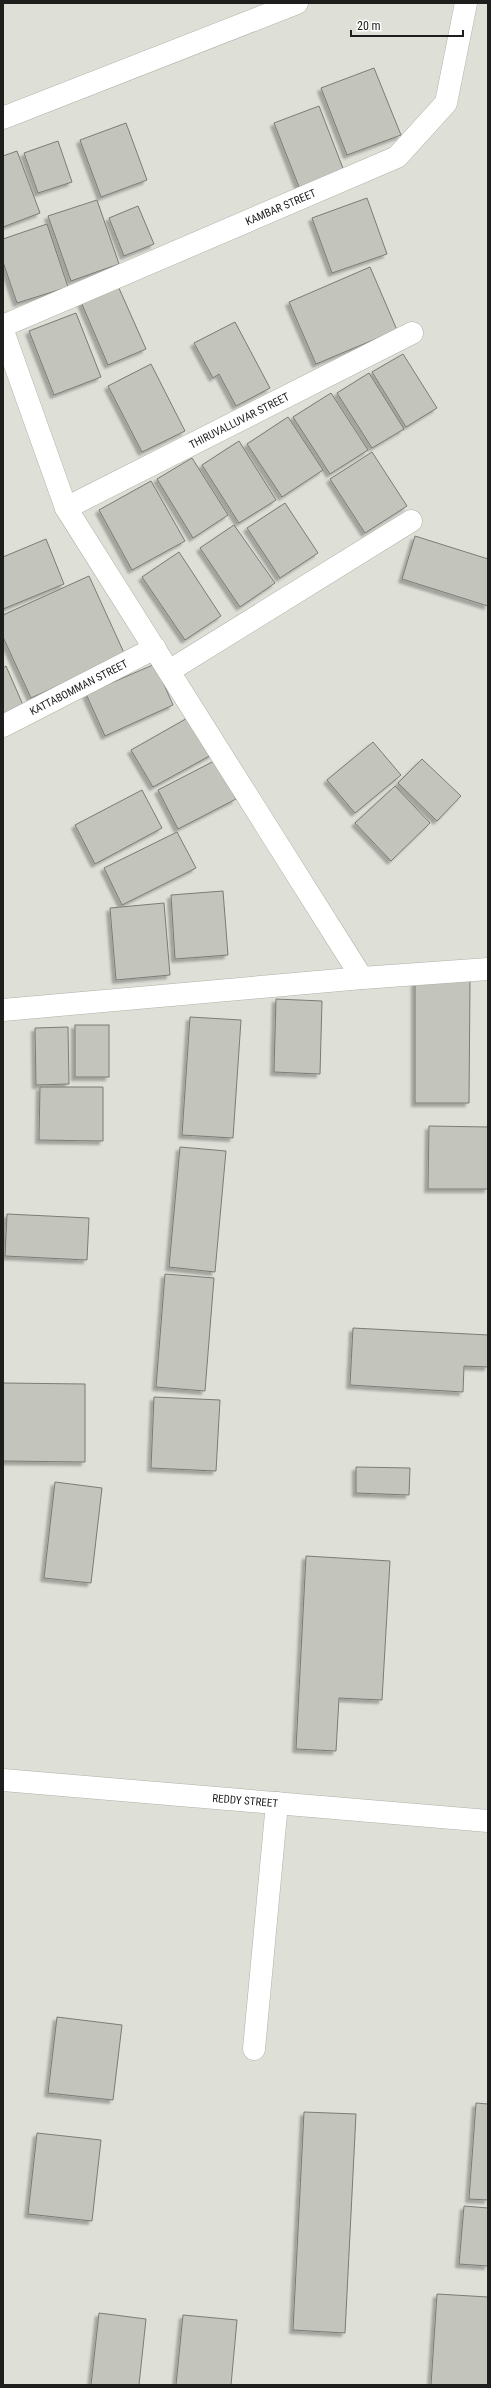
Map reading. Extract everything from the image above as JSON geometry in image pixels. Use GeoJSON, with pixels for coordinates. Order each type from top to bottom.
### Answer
{"type":"FeatureCollection","features":[{"type":"Feature","properties":{"kind":"street"},"geometry":{"type":"LineString","coordinates":[[3,118],[297,3]]}},
{"type":"Feature","properties":{"kind":"street","name":"KAMBAR STREET"},"geometry":{"type":"LineString","coordinates":[[3,326],[397,157],[446,102],[466,3]]}},
{"type":"Feature","properties":{"kind":"street"},"geometry":{"type":"LineString","coordinates":[[3,331],[66,508],[362,978]]}},
{"type":"Feature","properties":{"kind":"street","name":"THIRUVALLUVAR STREET"},"geometry":{"type":"LineString","coordinates":[[66,508],[412,333]]}},
{"type":"Feature","properties":{"kind":"street"},"geometry":{"type":"LineString","coordinates":[[170,671],[411,522]]}},
{"type":"Feature","properties":{"kind":"street","name":"KATTABOMMAN STREET"},"geometry":{"type":"LineString","coordinates":[[3,726],[155,648]]}},
{"type":"Feature","properties":{"kind":"street"},"geometry":{"type":"LineString","coordinates":[[3,1010],[362,978],[488,969]]}},
{"type":"Feature","properties":{"kind":"street","name":"REDDY STREET"},"geometry":{"type":"LineString","coordinates":[[3,1780],[488,1820]]}},
{"type":"Feature","properties":{"kind":"street"},"geometry":{"type":"LineString","coordinates":[[254,2049],[278,1803]]}},
{"type":"Feature","properties":{"kind":"building"},"geometry":{"type":"Polygon","coordinates":[[[374,68],[401,135],[347,155],[321,88],[374,68]]]}},
{"type":"Feature","properties":{"kind":"building"},"geometry":{"type":"Polygon","coordinates":[[[319,106],[344,171],[299,187],[274,123],[319,106]]]}},
{"type":"Feature","properties":{"kind":"building"},"geometry":{"type":"Polygon","coordinates":[[[126,123],[147,180],[101,197],[80,140],[126,123]]]}},
{"type":"Feature","properties":{"kind":"building"},"geometry":{"type":"Polygon","coordinates":[[[58,141],[72,182],[38,193],[24,153],[58,141]]]}},
{"type":"Feature","properties":{"kind":"building"},"geometry":{"type":"Polygon","coordinates":[[[17,151],[40,213],[3,227],[3,156],[17,151]]]}},
{"type":"Feature","properties":{"kind":"building"},"geometry":{"type":"Polygon","coordinates":[[[367,198],[387,254],[332,273],[312,218],[367,198]]]}},
{"type":"Feature","properties":{"kind":"building"},"geometry":{"type":"Polygon","coordinates":[[[97,200],[119,264],[71,281],[48,216],[97,200]]]}},
{"type":"Feature","properties":{"kind":"building"},"geometry":{"type":"Polygon","coordinates":[[[138,206],[154,244],[124,256],[109,218],[138,206]]]}},
{"type":"Feature","properties":{"kind":"building"},"geometry":{"type":"Polygon","coordinates":[[[47,224],[68,287],[17,303],[3,262],[3,239],[47,224]]]}},
{"type":"Feature","properties":{"kind":"building"},"geometry":{"type":"Polygon","coordinates":[[[370,267],[397,330],[316,364],[289,302],[370,267]]]}},
{"type":"Feature","properties":{"kind":"building"},"geometry":{"type":"Polygon","coordinates":[[[118,286],[146,349],[108,365],[81,302],[118,286]]]}},
{"type":"Feature","properties":{"kind":"building"},"geometry":{"type":"Polygon","coordinates":[[[76,313],[101,377],[54,395],[29,331],[76,313]]]}},
{"type":"Feature","properties":{"kind":"building"},"geometry":{"type":"Polygon","coordinates":[[[235,322],[270,388],[236,406],[219,374],[213,378],[194,343],[235,322]]]}},
{"type":"Feature","properties":{"kind":"building"},"geometry":{"type":"Polygon","coordinates":[[[403,354],[437,408],[406,427],[372,372],[403,354]]]}},
{"type":"Feature","properties":{"kind":"building"},"geometry":{"type":"Polygon","coordinates":[[[151,364],[185,431],[142,452],[108,386],[151,364]]]}},
{"type":"Feature","properties":{"kind":"building"},"geometry":{"type":"Polygon","coordinates":[[[369,373],[404,429],[372,448],[337,393],[369,373]]]}},
{"type":"Feature","properties":{"kind":"building"},"geometry":{"type":"Polygon","coordinates":[[[331,393],[368,450],[330,474],[293,417],[331,393]]]}},
{"type":"Feature","properties":{"kind":"building"},"geometry":{"type":"Polygon","coordinates":[[[288,417],[323,470],[282,497],[247,444],[288,417]]]}},
{"type":"Feature","properties":{"kind":"building"},"geometry":{"type":"Polygon","coordinates":[[[239,441],[276,500],[239,523],[202,465],[239,441]]]}},
{"type":"Feature","properties":{"kind":"building"},"geometry":{"type":"Polygon","coordinates":[[[372,452],[407,506],[365,533],[330,479],[372,452]]]}},
{"type":"Feature","properties":{"kind":"building"},"geometry":{"type":"Polygon","coordinates":[[[192,458],[228,515],[193,538],[157,479],[192,458]]]}},
{"type":"Feature","properties":{"kind":"building"},"geometry":{"type":"Polygon","coordinates":[[[151,481],[185,541],[132,570],[99,510],[151,481]]]}},
{"type":"Feature","properties":{"kind":"building"},"geometry":{"type":"Polygon","coordinates":[[[285,503],[318,553],[280,578],[247,528],[285,503]]]}},
{"type":"Feature","properties":{"kind":"building"},"geometry":{"type":"Polygon","coordinates":[[[234,525],[275,583],[240,607],[200,548],[234,525]]]}},
{"type":"Feature","properties":{"kind":"building"},"geometry":{"type":"Polygon","coordinates":[[[415,536],[488,559],[488,606],[402,579],[415,536]]]}},
{"type":"Feature","properties":{"kind":"building"},"geometry":{"type":"Polygon","coordinates":[[[46,539],[64,584],[3,609],[3,557],[46,539]]]}},
{"type":"Feature","properties":{"kind":"building"},"geometry":{"type":"Polygon","coordinates":[[[179,552],[221,616],[185,640],[142,577],[179,552]]]}},
{"type":"Feature","properties":{"kind":"building"},"geometry":{"type":"Polygon","coordinates":[[[89,576],[125,655],[31,698],[3,637],[3,615],[89,576]]]}},
{"type":"Feature","properties":{"kind":"building"},"geometry":{"type":"Polygon","coordinates":[[[155,664],[173,705],[105,736],[86,694],[155,664]]]}},
{"type":"Feature","properties":{"kind":"building"},"geometry":{"type":"Polygon","coordinates":[[[6,666],[23,705],[3,714],[3,668],[6,666]]]}},
{"type":"Feature","properties":{"kind":"building"},"geometry":{"type":"Polygon","coordinates":[[[191,716],[213,754],[153,787],[131,750],[191,716]]]}},
{"type":"Feature","properties":{"kind":"building"},"geometry":{"type":"Polygon","coordinates":[[[373,742],[401,775],[355,813],[327,780],[373,742]]]}},
{"type":"Feature","properties":{"kind":"building"},"geometry":{"type":"Polygon","coordinates":[[[422,759],[461,796],[437,821],[398,783],[422,759]]]}},
{"type":"Feature","properties":{"kind":"building"},"geometry":{"type":"Polygon","coordinates":[[[216,760],[236,799],[178,829],[158,790],[216,760]]]}},
{"type":"Feature","properties":{"kind":"building"},"geometry":{"type":"Polygon","coordinates":[[[395,786],[430,823],[391,861],[355,823],[395,786]]]}},
{"type":"Feature","properties":{"kind":"building"},"geometry":{"type":"Polygon","coordinates":[[[142,790],[162,828],[95,864],[75,825],[142,790]]]}},
{"type":"Feature","properties":{"kind":"building"},"geometry":{"type":"Polygon","coordinates":[[[177,832],[196,868],[122,905],[104,868],[177,832]]]}},
{"type":"Feature","properties":{"kind":"building"},"geometry":{"type":"Polygon","coordinates":[[[223,891],[228,955],[175,959],[171,895],[223,891]]]}},
{"type":"Feature","properties":{"kind":"building"},"geometry":{"type":"Polygon","coordinates":[[[164,903],[170,975],[116,980],[110,908],[164,903]]]}},
{"type":"Feature","properties":{"kind":"building"},"geometry":{"type":"Polygon","coordinates":[[[415,981],[470,981],[469,1103],[415,1103],[415,981]]]}},
{"type":"Feature","properties":{"kind":"building"},"geometry":{"type":"Polygon","coordinates":[[[276,999],[322,1001],[320,1074],[274,1072],[276,999]]]}},
{"type":"Feature","properties":{"kind":"building"},"geometry":{"type":"Polygon","coordinates":[[[190,1017],[241,1020],[233,1138],[182,1135],[190,1017]]]}},
{"type":"Feature","properties":{"kind":"building"},"geometry":{"type":"Polygon","coordinates":[[[75,1025],[109,1025],[109,1077],[75,1077],[75,1025]]]}},
{"type":"Feature","properties":{"kind":"building"},"geometry":{"type":"Polygon","coordinates":[[[68,1027],[69,1084],[36,1085],[35,1028],[68,1027]]]}},
{"type":"Feature","properties":{"kind":"building"},"geometry":{"type":"Polygon","coordinates":[[[40,1087],[103,1087],[103,1141],[39,1140],[40,1087]]]}},
{"type":"Feature","properties":{"kind":"building"},"geometry":{"type":"Polygon","coordinates":[[[429,1126],[488,1127],[488,1189],[428,1189],[429,1126]]]}},
{"type":"Feature","properties":{"kind":"building"},"geometry":{"type":"Polygon","coordinates":[[[180,1147],[226,1151],[215,1272],[169,1267],[180,1147]]]}},
{"type":"Feature","properties":{"kind":"building"},"geometry":{"type":"Polygon","coordinates":[[[7,1214],[89,1218],[87,1260],[5,1256],[7,1214]]]}},
{"type":"Feature","properties":{"kind":"building"},"geometry":{"type":"Polygon","coordinates":[[[165,1274],[214,1278],[205,1391],[156,1387],[165,1274]]]}},
{"type":"Feature","properties":{"kind":"building"},"geometry":{"type":"Polygon","coordinates":[[[353,1328],[488,1335],[488,1367],[464,1366],[463,1392],[350,1385],[353,1328]]]}},
{"type":"Feature","properties":{"kind":"building"},"geometry":{"type":"Polygon","coordinates":[[[3,1383],[85,1384],[85,1462],[3,1461],[3,1383]]]}},
{"type":"Feature","properties":{"kind":"building"},"geometry":{"type":"Polygon","coordinates":[[[154,1397],[220,1400],[216,1471],[151,1468],[154,1397]]]}},
{"type":"Feature","properties":{"kind":"building"},"geometry":{"type":"Polygon","coordinates":[[[356,1467],[410,1468],[409,1495],[356,1493],[356,1467]]]}},
{"type":"Feature","properties":{"kind":"building"},"geometry":{"type":"Polygon","coordinates":[[[55,1482],[102,1488],[91,1583],[44,1578],[55,1482]]]}},
{"type":"Feature","properties":{"kind":"building"},"geometry":{"type":"Polygon","coordinates":[[[306,1556],[390,1561],[382,1700],[339,1698],[336,1751],[296,1749],[306,1556]]]}},
{"type":"Feature","properties":{"kind":"building"},"geometry":{"type":"Polygon","coordinates":[[[57,2017],[122,2025],[113,2100],[48,2093],[57,2017]]]}},
{"type":"Feature","properties":{"kind":"building"},"geometry":{"type":"Polygon","coordinates":[[[476,2103],[488,2104],[488,2200],[469,2199],[476,2103]]]}},
{"type":"Feature","properties":{"kind":"building"},"geometry":{"type":"Polygon","coordinates":[[[304,2112],[356,2114],[345,2333],[293,2330],[304,2112]]]}},
{"type":"Feature","properties":{"kind":"building"},"geometry":{"type":"Polygon","coordinates":[[[37,2133],[101,2140],[92,2221],[28,2214],[37,2133]]]}},
{"type":"Feature","properties":{"kind":"building"},"geometry":{"type":"Polygon","coordinates":[[[464,2206],[488,2208],[488,2266],[459,2264],[464,2206]]]}},
{"type":"Feature","properties":{"kind":"building"},"geometry":{"type":"Polygon","coordinates":[[[437,2294],[488,2297],[488,2385],[431,2385],[437,2294]]]}},
{"type":"Feature","properties":{"kind":"building"},"geometry":{"type":"Polygon","coordinates":[[[99,2313],[146,2319],[139,2385],[91,2385],[99,2313]]]}},
{"type":"Feature","properties":{"kind":"building"},"geometry":{"type":"Polygon","coordinates":[[[183,2315],[237,2320],[231,2385],[176,2385],[183,2315]]]}}]}
